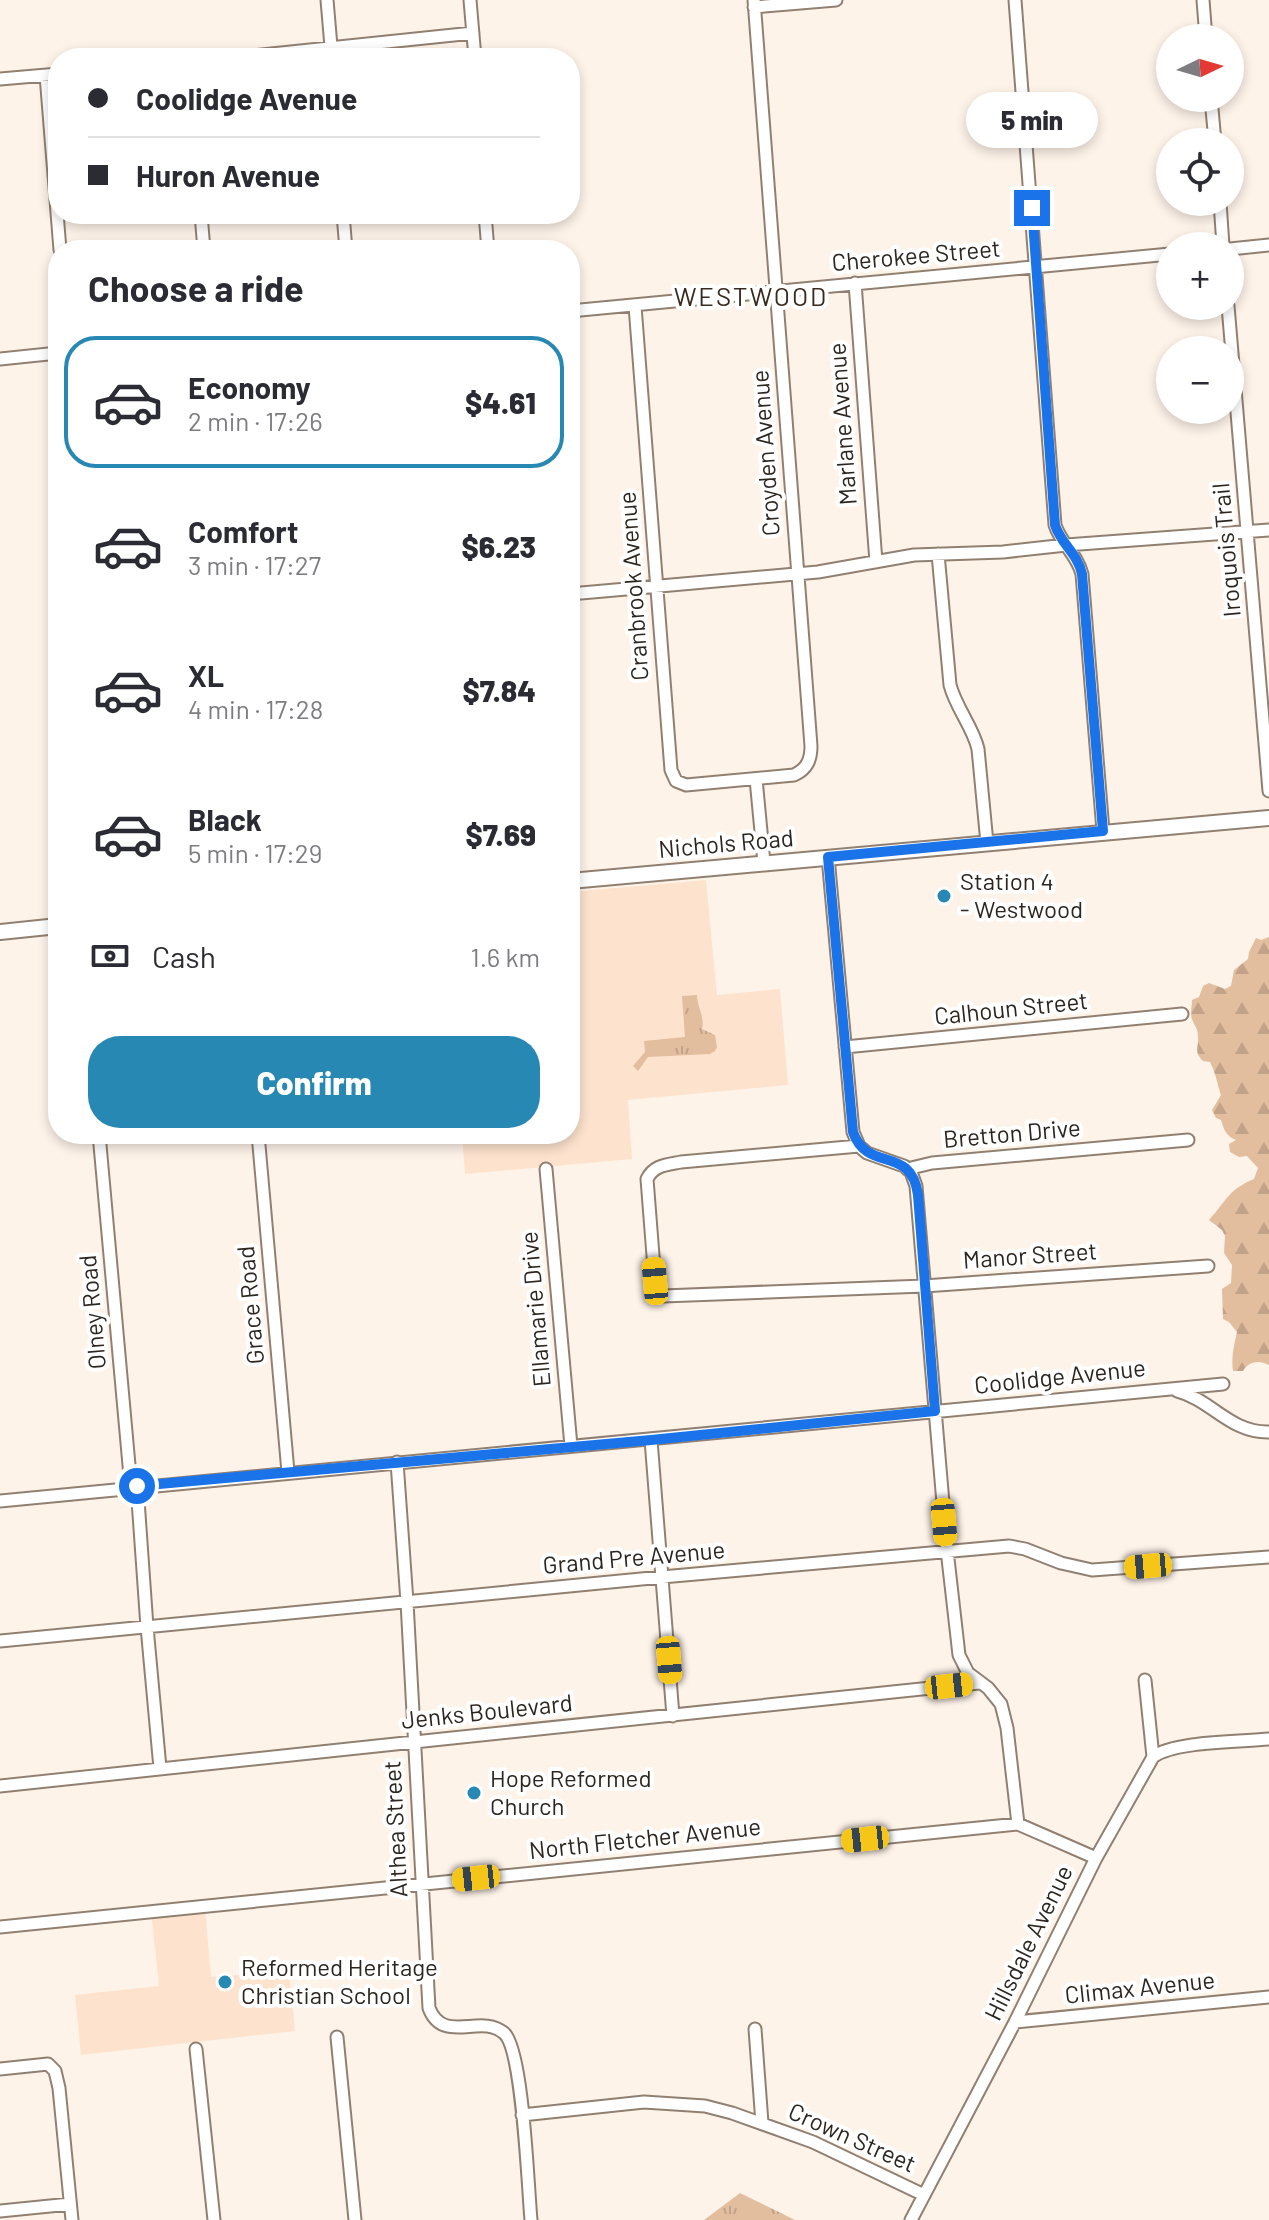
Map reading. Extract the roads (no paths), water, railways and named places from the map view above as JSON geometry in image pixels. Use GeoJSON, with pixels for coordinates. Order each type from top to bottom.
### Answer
{"type":"FeatureCollection","features":[{"type":"Feature","properties":{"kind":"street"},"geometry":{"type":"LineString","coordinates":[[327,0],[332,48]]}},
{"type":"Feature","properties":{"kind":"street"},"geometry":{"type":"LineString","coordinates":[[470,0],[474,48]]}},
{"type":"Feature","properties":{"kind":"street"},"geometry":{"type":"LineString","coordinates":[[754,4],[836,0]]}},
{"type":"Feature","properties":{"kind":"street"},"geometry":{"type":"LineString","coordinates":[[1015,0],[1055,525],[1057,533],[1077,559],[1083,584],[1103,831]]}},
{"type":"Feature","properties":{"kind":"street"},"geometry":{"type":"LineString","coordinates":[[1203,0],[1205,24]]}},
{"type":"Feature","properties":{"kind":"street","name":"Croyden Avenue"},"geometry":{"type":"LineString","coordinates":[[754,4],[811,754],[808,764],[800,772],[756,779]]}},
{"type":"Feature","properties":{"kind":"street"},"geometry":{"type":"LineString","coordinates":[[362,48],[473,33]]}},
{"type":"Feature","properties":{"kind":"street"},"geometry":{"type":"LineString","coordinates":[[0,79],[48,74]]}},
{"type":"Feature","properties":{"kind":"street"},"geometry":{"type":"LineString","coordinates":[[1244,248],[1269,245]]}},
{"type":"Feature","properties":{"kind":"street","name":"Cherokee Street"},"geometry":{"type":"LineString","coordinates":[[580,310],[1156,255]]}},
{"type":"Feature","properties":{"kind":"street","name":"Marlane Avenue"},"geometry":{"type":"LineString","coordinates":[[855,283],[876,562]]}},
{"type":"Feature","properties":{"kind":"street","name":"Cranbrook Avenue"},"geometry":{"type":"LineString","coordinates":[[635,306],[655,586],[673,776],[676,781],[686,785],[756,779]]}},
{"type":"Feature","properties":{"kind":"street","name":"Iroquois Trail"},"geometry":{"type":"LineString","coordinates":[[1229,320],[1269,791]]}},
{"type":"Feature","properties":{"kind":"street"},"geometry":{"type":"LineString","coordinates":[[0,359],[48,354]]}},
{"type":"Feature","properties":{"kind":"street"},"geometry":{"type":"LineString","coordinates":[[580,593],[833,570],[914,555],[1003,552],[1269,530]]}},
{"type":"Feature","properties":{"kind":"street"},"geometry":{"type":"LineString","coordinates":[[938,554],[950,685],[978,749],[987,843]]}},
{"type":"Feature","properties":{"kind":"street"},"geometry":{"type":"LineString","coordinates":[[756,779],[764,863]]}},
{"type":"Feature","properties":{"kind":"street","name":"Nichols Road"},"geometry":{"type":"LineString","coordinates":[[580,880],[1269,818]]}},
{"type":"Feature","properties":{"kind":"street"},"geometry":{"type":"LineString","coordinates":[[828,857],[853,1132],[859,1146],[867,1153],[895,1162],[911,1172],[916,1186],[959,1655],[968,1673],[995,1695],[1005,1715],[1018,1824]]}},
{"type":"Feature","properties":{"kind":"street"},"geometry":{"type":"LineString","coordinates":[[0,932],[48,927]]}},
{"type":"Feature","properties":{"kind":"street","name":"Calhoun Street"},"geometry":{"type":"LineString","coordinates":[[845,1047],[1182,1014]]}},
{"type":"Feature","properties":{"kind":"street","name":"Bretton Drive"},"geometry":{"type":"LineString","coordinates":[[907,1169],[932,1163],[1188,1140]]}},
{"type":"Feature","properties":{"kind":"street","name":"Olney Road"},"geometry":{"type":"LineString","coordinates":[[100,1144],[160,1768]]}},
{"type":"Feature","properties":{"kind":"street","name":"Grace Road"},"geometry":{"type":"LineString","coordinates":[[259,1144],[288,1472]]}},
{"type":"Feature","properties":{"kind":"street","name":"Manor Street"},"geometry":{"type":"LineString","coordinates":[[859,1146],[681,1162],[654,1169],[646,1186],[655,1281],[659,1292],[663,1296],[924,1286],[1208,1266]]}},
{"type":"Feature","properties":{"kind":"street","name":"Ellamarie Drive"},"geometry":{"type":"LineString","coordinates":[[546,1169],[571,1446]]}},
{"type":"Feature","properties":{"kind":"street","name":"Coolidge Avenue"},"geometry":{"type":"LineString","coordinates":[[0,1501],[1223,1384]]}},
{"type":"Feature","properties":{"kind":"street"},"geometry":{"type":"LineString","coordinates":[[1168,1389],[1191,1395],[1246,1430],[1269,1432]]}},
{"type":"Feature","properties":{"kind":"street"},"geometry":{"type":"LineString","coordinates":[[651,1440],[673,1716]]}},
{"type":"Feature","properties":{"kind":"street","name":"Althea Street"},"geometry":{"type":"LineString","coordinates":[[397,1462],[426,1994],[431,2015],[442,2026],[490,2027],[506,2034],[516,2060],[522,2115]]}},
{"type":"Feature","properties":{"kind":"street","name":"Grand Pre Avenue"},"geometry":{"type":"LineString","coordinates":[[0,1641],[947,1550],[1009,1546],[1092,1570],[1269,1557]]}},
{"type":"Feature","properties":{"kind":"street"},"geometry":{"type":"LineString","coordinates":[[1145,1680],[1153,1757],[1176,1748],[1269,1739]]}},
{"type":"Feature","properties":{"kind":"street","name":"Jenks Boulevard"},"geometry":{"type":"LineString","coordinates":[[0,1786],[979,1683]]}},
{"type":"Feature","properties":{"kind":"street","name":"Hillsdale Avenue"},"geometry":{"type":"LineString","coordinates":[[911,2220],[1015,2022],[1096,1858],[1153,1757]]}},
{"type":"Feature","properties":{"kind":"street","name":"North Fletcher Avenue"},"geometry":{"type":"LineString","coordinates":[[0,1927],[1018,1824],[1096,1858]]}},
{"type":"Feature","properties":{"kind":"street","name":"Climax Avenue"},"geometry":{"type":"LineString","coordinates":[[1015,2022],[1269,1997]]}},
{"type":"Feature","properties":{"kind":"street","name":"Crown Street"},"geometry":{"type":"LineString","coordinates":[[755,2029],[762,2123]]}},
{"type":"Feature","properties":{"kind":"street"},"geometry":{"type":"LineString","coordinates":[[337,2037],[355,2220]]}},
{"type":"Feature","properties":{"kind":"street"},"geometry":{"type":"LineString","coordinates":[[196,2049],[214,2220]]}},
{"type":"Feature","properties":{"kind":"street"},"geometry":{"type":"LineString","coordinates":[[0,2069],[48,2064],[55,2071],[72,2220]]}},
{"type":"Feature","properties":{"kind":"street","name":"Crown Street"},"geometry":{"type":"LineString","coordinates":[[522,2115],[644,2102],[705,2106],[813,2142],[924,2195]]}},
{"type":"Feature","properties":{"kind":"street"},"geometry":{"type":"LineString","coordinates":[[522,2115],[531,2220]]}},
{"type":"Feature","properties":{"kind":"street"},"geometry":{"type":"LineString","coordinates":[[0,2211],[70,2204]]}},
{"type":"Feature","properties":{"kind":"place","name":"Station 4 - Westwood"},"geometry":{"type":"Point","coordinates":[944,896]}},
{"type":"Feature","properties":{"kind":"place","name":"Hope Reformed Church"},"geometry":{"type":"Point","coordinates":[474,1793]}},
{"type":"Feature","properties":{"kind":"place","name":"Reformed Heritage Christian School"},"geometry":{"type":"Point","coordinates":[225,1982]}},
{"type":"Feature","properties":{"kind":"district","name":"WESTWOOD"},"geometry":{"type":"Point","coordinates":[751,297]}}]}
